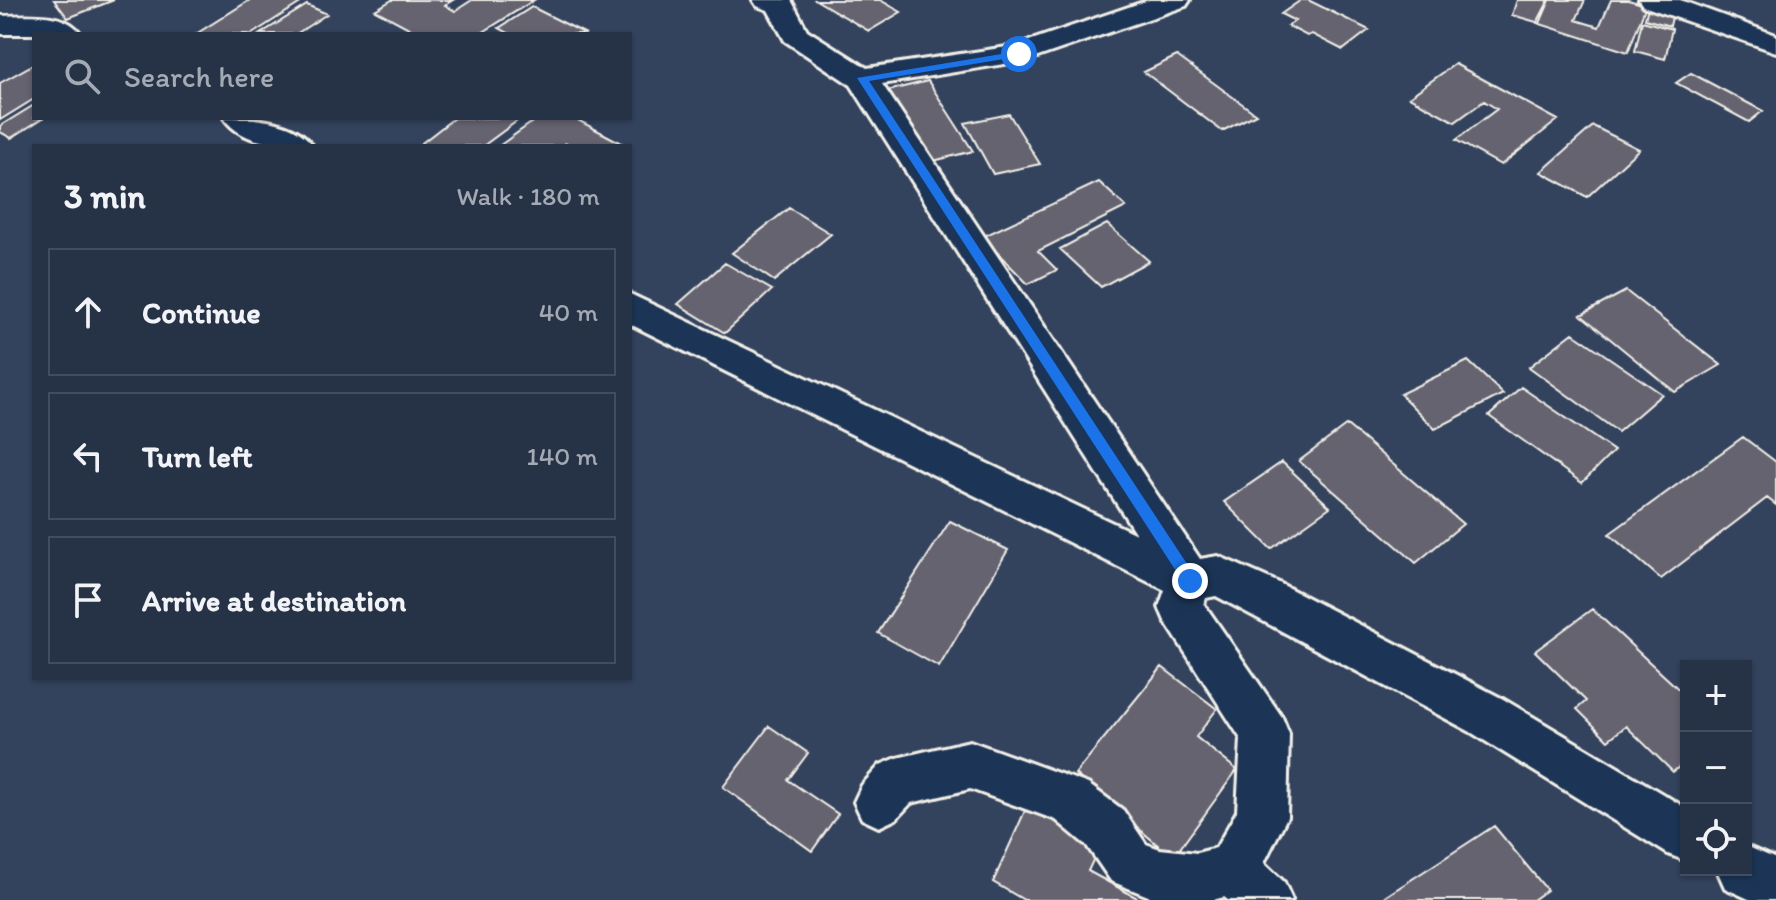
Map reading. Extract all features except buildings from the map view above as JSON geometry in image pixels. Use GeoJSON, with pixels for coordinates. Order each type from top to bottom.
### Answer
{"type":"FeatureCollection","features":[{"type":"Feature","properties":{"kind":"street"},"geometry":{"type":"LineString","coordinates":[[767,0],[780,4],[795,35],[862,78],[1190,581]]}},
{"type":"Feature","properties":{"kind":"street"},"geometry":{"type":"LineString","coordinates":[[862,78],[1019,54],[1176,0]]}},
{"type":"Feature","properties":{"kind":"street"},"geometry":{"type":"LineString","coordinates":[[1653,0],[1775,39]]}},
{"type":"Feature","properties":{"kind":"street"},"geometry":{"type":"LineString","coordinates":[[0,25],[48,25],[63,32]]}},
{"type":"Feature","properties":{"kind":"street"},"geometry":{"type":"LineString","coordinates":[[244,120],[293,144]]}},
{"type":"Feature","properties":{"kind":"street"},"geometry":{"type":"LineString","coordinates":[[632,309],[1190,581],[1218,576],[1261,596],[1486,715],[1680,832]]}},
{"type":"Feature","properties":{"kind":"street"},"geometry":{"type":"LineString","coordinates":[[879,802],[897,782],[970,765],[1071,801],[1105,828],[1129,863],[1150,871],[1249,884],[1262,817],[1265,734],[1181,607],[1190,581]]}},
{"type":"Feature","properties":{"kind":"street"},"geometry":{"type":"LineString","coordinates":[[1752,874],[1776,885]]}},
{"type":"Feature","properties":{"kind":"route"},"geometry":{"type":"LineString","coordinates":[[1019,54],[862,78],[1190,581]]}}]}
